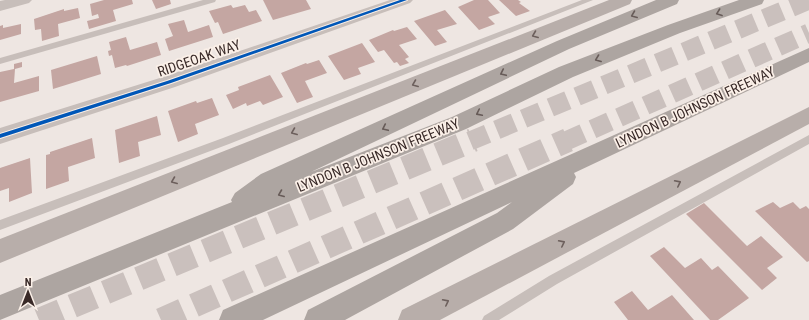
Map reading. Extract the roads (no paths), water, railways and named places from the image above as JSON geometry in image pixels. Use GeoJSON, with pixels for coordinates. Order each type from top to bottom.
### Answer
{"type":"FeatureCollection","features":[{"type":"Feature","properties":{"kind":"highway"},"geometry":{"type":"LineString","coordinates":[[220,218],[269,181],[563,46],[671,0]]}},
{"type":"Feature","properties":{"kind":"highway","name":"LYNDON B JOHNSON FREEWAY"},"geometry":{"type":"LineString","coordinates":[[0,308],[220,218],[459,123],[566,72],[756,0]]}},
{"type":"Feature","properties":{"kind":"highway","name":"LYNDON B JOHNSON FREEWAY"},"geometry":{"type":"LineString","coordinates":[[233,320],[809,54]]}},
{"type":"Feature","properties":{"kind":"highway"},"geometry":{"type":"LineString","coordinates":[[318,320],[505,221],[607,147]]}},
{"type":"Feature","properties":{"kind":"main road"},"geometry":{"type":"LineString","coordinates":[[0,251],[624,0]]}},
{"type":"Feature","properties":{"kind":"main road"},"geometry":{"type":"LineString","coordinates":[[412,320],[809,115]]}},
{"type":"Feature","properties":{"kind":"street"},"geometry":{"type":"LineString","coordinates":[[0,6],[24,0]]}},
{"type":"Feature","properties":{"kind":"street","name":"RIDGEOAK WAY"},"geometry":{"type":"LineString","coordinates":[[0,136],[169,82],[405,0]]}},
{"type":"Feature","properties":{"kind":"lane"},"geometry":{"type":"LineString","coordinates":[[0,61],[212,0]]}},
{"type":"Feature","properties":{"kind":"lane"},"geometry":{"type":"LineString","coordinates":[[0,225],[226,141],[589,0]]}},
{"type":"Feature","properties":{"kind":"lane"},"geometry":{"type":"LineString","coordinates":[[488,320],[553,280],[809,139]]}},
{"type":"Feature","properties":{"kind":"tunnel"},"geometry":{"type":"LineString","coordinates":[[470,141],[809,0]]}},
{"type":"Feature","properties":{"kind":"tunnel"},"geometry":{"type":"LineString","coordinates":[[566,141],[809,33]]}},
{"type":"Feature","properties":{"kind":"tunnel"},"geometry":{"type":"LineString","coordinates":[[39,320],[473,140]]}},
{"type":"Feature","properties":{"kind":"tunnel"},"geometry":{"type":"LineString","coordinates":[[161,320],[568,140]]}}]}
